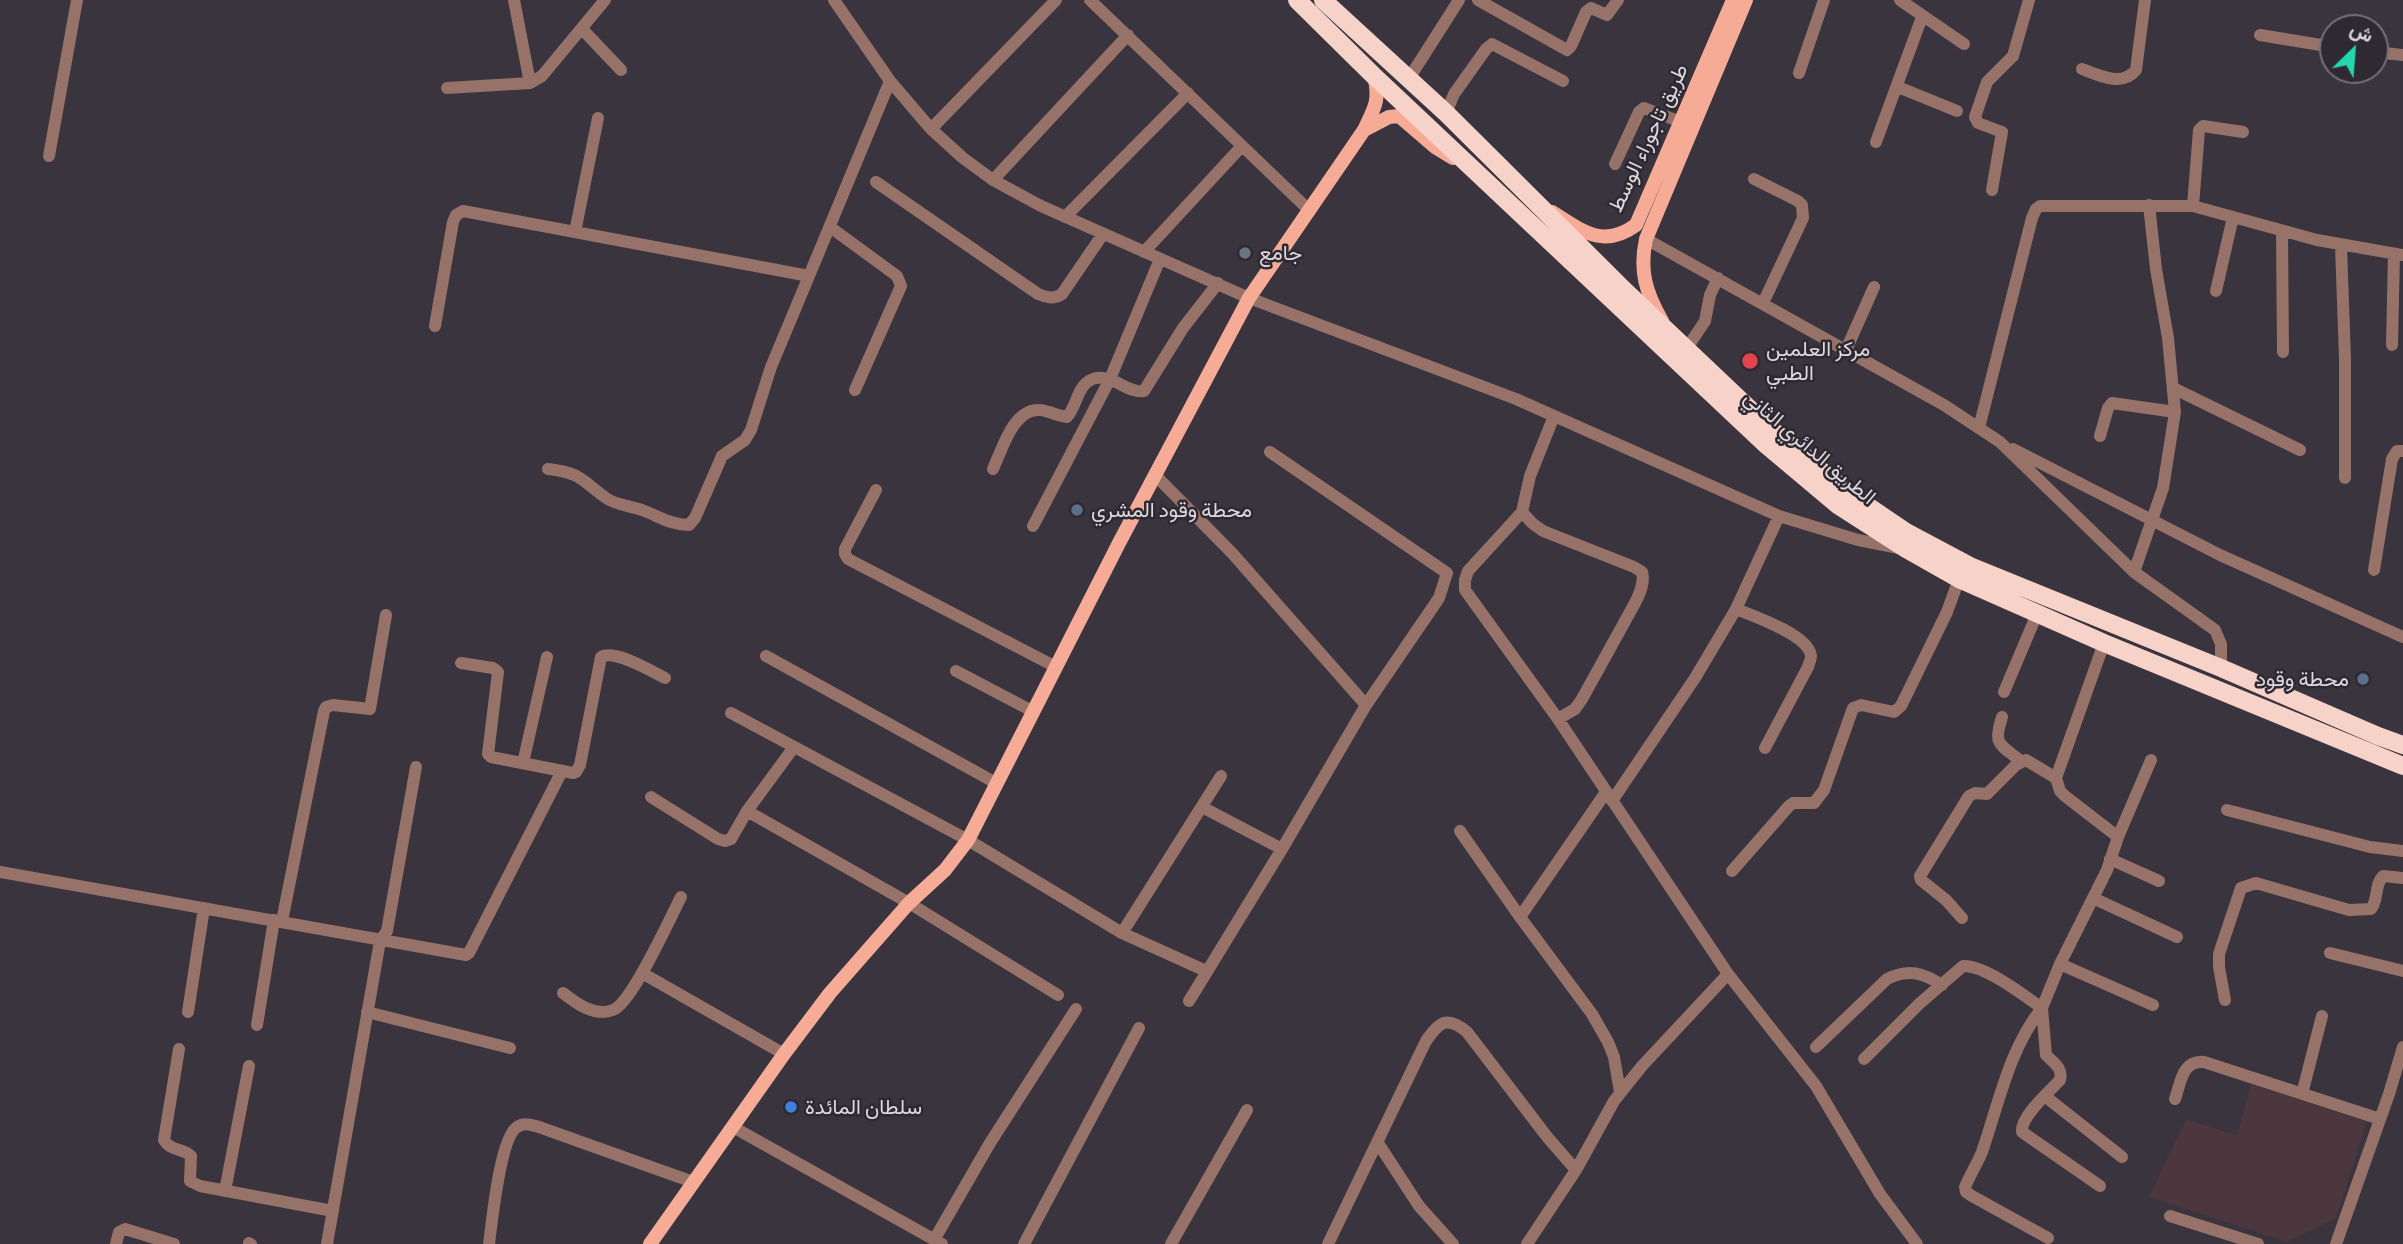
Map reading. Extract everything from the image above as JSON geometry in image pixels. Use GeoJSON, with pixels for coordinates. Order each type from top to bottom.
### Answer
{"type":"FeatureCollection","features":[{"type":"Feature","properties":{"kind":"highway","name":"الطريق الدائري الثاني"},"geometry":{"type":"LineString","coordinates":[[1297,0],[1373,75],[1772,450],[1839,506],[1959,579],[2104,643],[2403,766]]}},
{"type":"Feature","properties":{"kind":"highway","name":"الطريق الدائري الثاني"},"geometry":{"type":"LineString","coordinates":[[1323,0],[1446,113],[1530,198],[1772,430],[1847,492],[1906,532],[1969,566],[2403,745]]}},
{"type":"Feature","properties":{"kind":"main road","name":"طريق تاجوراء الوسط"},"geometry":{"type":"LineString","coordinates":[[1530,198],[1593,235],[1611,238],[1636,225],[1732,0]]}},
{"type":"Feature","properties":{"kind":"main road","name":"طريق تاجوراء الوسط"},"geometry":{"type":"LineString","coordinates":[[1667,329],[1648,295],[1643,264],[1646,239],[1746,0]]}},
{"type":"Feature","properties":{"kind":"main road"},"geometry":{"type":"LineString","coordinates":[[650,1244],[830,993],[909,903],[944,870],[968,840],[1249,298],[1364,130],[1378,103],[1373,75]]}},
{"type":"Feature","properties":{"kind":"main road"},"geometry":{"type":"LineString","coordinates":[[1364,130],[1389,117],[1399,116],[1444,153],[1473,168]]}},
{"type":"Feature","properties":{"kind":"street"},"geometry":{"type":"LineString","coordinates":[[49,156],[77,0]]}},
{"type":"Feature","properties":{"kind":"street"},"geometry":{"type":"LineString","coordinates":[[514,0],[530,83]]}},
{"type":"Feature","properties":{"kind":"street"},"geometry":{"type":"LineString","coordinates":[[447,88],[530,83],[542,76],[605,0]]}},
{"type":"Feature","properties":{"kind":"street"},"geometry":{"type":"LineString","coordinates":[[834,0],[890,81],[931,129],[993,180],[1065,217],[1249,298],[1516,398],[1779,516],[1858,540],[1906,549]]}},
{"type":"Feature","properties":{"kind":"street"},"geometry":{"type":"LineString","coordinates":[[931,129],[1056,0]]}},
{"type":"Feature","properties":{"kind":"street"},"geometry":{"type":"LineString","coordinates":[[1090,0],[1310,211]]}},
{"type":"Feature","properties":{"kind":"street"},"geometry":{"type":"LineString","coordinates":[[1408,80],[1459,0]]}},
{"type":"Feature","properties":{"kind":"street"},"geometry":{"type":"LineString","coordinates":[[1478,0],[1567,50],[1586,12],[1591,8],[1607,15],[1618,0]]}},
{"type":"Feature","properties":{"kind":"street"},"geometry":{"type":"LineString","coordinates":[[1799,73],[1824,0]]}},
{"type":"Feature","properties":{"kind":"street"},"geometry":{"type":"LineString","coordinates":[[1900,0],[1964,44]]}},
{"type":"Feature","properties":{"kind":"street"},"geometry":{"type":"LineString","coordinates":[[1992,190],[2002,132],[1978,123],[1975,117],[1987,82],[2013,55],[2029,0]]}},
{"type":"Feature","properties":{"kind":"street"},"geometry":{"type":"LineString","coordinates":[[2082,69],[2122,80],[2137,70],[2145,0]]}},
{"type":"Feature","properties":{"kind":"street"},"geometry":{"type":"LineString","coordinates":[[1876,142],[1922,17]]}},
{"type":"Feature","properties":{"kind":"street"},"geometry":{"type":"LineString","coordinates":[[582,29],[621,70]]}},
{"type":"Feature","properties":{"kind":"street"},"geometry":{"type":"LineString","coordinates":[[993,180],[1128,35]]}},
{"type":"Feature","properties":{"kind":"street"},"geometry":{"type":"LineString","coordinates":[[2260,35],[2319,45]]}},
{"type":"Feature","properties":{"kind":"street"},"geometry":{"type":"LineString","coordinates":[[1446,113],[1454,94],[1492,44],[1563,81]]}},
{"type":"Feature","properties":{"kind":"street"},"geometry":{"type":"LineString","coordinates":[[548,469],[576,474],[616,503],[689,525],[695,518],[722,456],[745,440],[751,430],[771,367],[890,81]]}},
{"type":"Feature","properties":{"kind":"street"},"geometry":{"type":"LineString","coordinates":[[1898,87],[1957,111]]}},
{"type":"Feature","properties":{"kind":"street"},"geometry":{"type":"LineString","coordinates":[[1065,217],[1188,93]]}},
{"type":"Feature","properties":{"kind":"street"},"geometry":{"type":"LineString","coordinates":[[1615,164],[1639,112],[1644,108],[1681,122]]}},
{"type":"Feature","properties":{"kind":"street"},"geometry":{"type":"LineString","coordinates":[[575,232],[598,118]]}},
{"type":"Feature","properties":{"kind":"street"},"geometry":{"type":"LineString","coordinates":[[2193,206],[2199,130],[2203,125],[2243,132]]}},
{"type":"Feature","properties":{"kind":"street"},"geometry":{"type":"LineString","coordinates":[[1144,252],[1242,146]]}},
{"type":"Feature","properties":{"kind":"street"},"geometry":{"type":"LineString","coordinates":[[1754,179],[1798,201],[1802,205],[1803,218],[1763,303]]}},
{"type":"Feature","properties":{"kind":"street"},"geometry":{"type":"LineString","coordinates":[[876,182],[1038,294],[1049,298],[1062,294],[1103,234]]}},
{"type":"Feature","properties":{"kind":"street"},"geometry":{"type":"LineString","coordinates":[[2134,572],[2163,488],[2175,412],[2149,205]]}},
{"type":"Feature","properties":{"kind":"street"},"geometry":{"type":"LineString","coordinates":[[1979,428],[2036,209],[2040,206],[2193,206],[2341,246],[2399,254],[2392,345]]}},
{"type":"Feature","properties":{"kind":"street"},"geometry":{"type":"LineString","coordinates":[[435,326],[453,222],[459,213],[470,212],[809,276]]}},
{"type":"Feature","properties":{"kind":"street"},"geometry":{"type":"LineString","coordinates":[[2216,291],[2233,217]]}},
{"type":"Feature","properties":{"kind":"street"},"geometry":{"type":"LineString","coordinates":[[830,227],[897,276],[901,286],[855,390]]}},
{"type":"Feature","properties":{"kind":"street"},"geometry":{"type":"LineString","coordinates":[[2282,231],[2283,352]]}},
{"type":"Feature","properties":{"kind":"street"},"geometry":{"type":"LineString","coordinates":[[1646,239],[1944,405],[2000,442],[2220,555],[2403,637]]}},
{"type":"Feature","properties":{"kind":"street"},"geometry":{"type":"LineString","coordinates":[[2341,246],[2345,478]]}},
{"type":"Feature","properties":{"kind":"street"},"geometry":{"type":"LineString","coordinates":[[1033,527],[1110,379],[1160,258]]}},
{"type":"Feature","properties":{"kind":"street"},"geometry":{"type":"LineString","coordinates":[[1687,348],[1705,321],[1710,295],[1718,278]]}},
{"type":"Feature","properties":{"kind":"street"},"geometry":{"type":"LineString","coordinates":[[993,469],[1013,428],[1024,414],[1040,410],[1068,418],[1083,386],[1094,379],[1110,379],[1138,392],[1144,391],[1178,334],[1218,283]]}},
{"type":"Feature","properties":{"kind":"street"},"geometry":{"type":"LineString","coordinates":[[1846,350],[1874,287]]}},
{"type":"Feature","properties":{"kind":"street"},"geometry":{"type":"LineString","coordinates":[[2174,388],[2300,450]]}},
{"type":"Feature","properties":{"kind":"street"},"geometry":{"type":"LineString","coordinates":[[2100,436],[2112,403],[2175,412]]}},
{"type":"Feature","properties":{"kind":"street"},"geometry":{"type":"LineString","coordinates":[[1554,416],[1531,476],[1522,512],[1468,571],[1465,590],[1558,719],[1728,974],[1815,1086],[1880,1194],[1917,1244]]}},
{"type":"Feature","properties":{"kind":"street"},"geometry":{"type":"LineString","coordinates":[[2000,442],[2134,572],[2215,630],[2221,644],[2221,668]]}},
{"type":"Feature","properties":{"kind":"street"},"geometry":{"type":"LineString","coordinates":[[2374,570],[2392,458],[2397,451],[2403,451]]}},
{"type":"Feature","properties":{"kind":"street"},"geometry":{"type":"LineString","coordinates":[[1189,1001],[1366,705],[1439,598],[1447,573],[1270,452]]}},
{"type":"Feature","properties":{"kind":"street"},"geometry":{"type":"LineString","coordinates":[[1155,475],[1232,553],[1366,705]]}},
{"type":"Feature","properties":{"kind":"street"},"geometry":{"type":"LineString","coordinates":[[876,490],[845,549],[848,559],[1056,667]]}},
{"type":"Feature","properties":{"kind":"street"},"geometry":{"type":"LineString","coordinates":[[1522,512],[1543,531],[1634,568],[1642,572],[1643,576],[1635,603],[1581,699],[1575,709],[1558,719]]}},
{"type":"Feature","properties":{"kind":"street"},"geometry":{"type":"LineString","coordinates":[[1520,917],[1695,678],[1736,609],[1779,516]]}},
{"type":"Feature","properties":{"kind":"street"},"geometry":{"type":"LineString","coordinates":[[1732,871],[1789,806],[1793,803],[1814,803],[1820,797],[1853,708],[1861,705],[1894,712],[1901,706],[1947,612],[1959,579]]}},
{"type":"Feature","properties":{"kind":"street"},"geometry":{"type":"LineString","coordinates":[[1736,609],[1805,643],[1811,656],[1808,667],[1765,748]]}},
{"type":"Feature","properties":{"kind":"street"},"geometry":{"type":"LineString","coordinates":[[2004,692],[2037,614]]}},
{"type":"Feature","properties":{"kind":"street"},"geometry":{"type":"LineString","coordinates":[[257,1025],[324,711],[326,707],[333,705],[370,709],[386,615]]}},
{"type":"Feature","properties":{"kind":"street"},"geometry":{"type":"LineString","coordinates":[[2104,643],[2056,778],[2060,791],[2065,796],[2118,837]]}},
{"type":"Feature","properties":{"kind":"street"},"geometry":{"type":"LineString","coordinates":[[461,663],[493,668],[498,672],[488,754],[523,764],[573,773],[579,769],[601,657],[606,654],[615,655],[665,678]]}},
{"type":"Feature","properties":{"kind":"street"},"geometry":{"type":"LineString","coordinates":[[766,656],[996,783]]}},
{"type":"Feature","properties":{"kind":"street"},"geometry":{"type":"LineString","coordinates":[[523,764],[547,657]]}},
{"type":"Feature","properties":{"kind":"street"},"geometry":{"type":"LineString","coordinates":[[956,671],[1034,712]]}},
{"type":"Feature","properties":{"kind":"street"},"geometry":{"type":"LineString","coordinates":[[730,713],[968,840],[1122,933],[1206,971]]}},
{"type":"Feature","properties":{"kind":"street"},"geometry":{"type":"LineString","coordinates":[[2002,717],[1997,734],[1999,741],[2021,761]]}},
{"type":"Feature","properties":{"kind":"street"},"geometry":{"type":"LineString","coordinates":[[651,797],[725,841],[731,839],[747,811],[794,747]]}},
{"type":"Feature","properties":{"kind":"street"},"geometry":{"type":"LineString","coordinates":[[2048,1238],[1972,1196],[1966,1192],[1965,1187],[1980,1157],[2014,1054],[2029,1024],[2042,1008],[2060,964],[2093,898],[2151,760]]}},
{"type":"Feature","properties":{"kind":"street"},"geometry":{"type":"LineString","coordinates":[[1962,919],[1946,900],[1921,880],[1921,872],[1969,796],[1975,793],[1987,794],[2021,761],[2032,762],[2056,778]]}},
{"type":"Feature","properties":{"kind":"street"},"geometry":{"type":"LineString","coordinates":[[327,1244],[380,940],[387,931],[416,767]]}},
{"type":"Feature","properties":{"kind":"street"},"geometry":{"type":"LineString","coordinates":[[0,872],[463,955],[469,953],[562,771]]}},
{"type":"Feature","properties":{"kind":"street"},"geometry":{"type":"LineString","coordinates":[[1122,933],[1221,776]]}},
{"type":"Feature","properties":{"kind":"street"},"geometry":{"type":"LineString","coordinates":[[1202,807],[1282,849]]}},
{"type":"Feature","properties":{"kind":"street"},"geometry":{"type":"LineString","coordinates":[[2227,810],[2370,847],[2403,851]]}},
{"type":"Feature","properties":{"kind":"street"},"geometry":{"type":"LineString","coordinates":[[747,811],[909,903],[1058,995]]}},
{"type":"Feature","properties":{"kind":"street"},"geometry":{"type":"LineString","coordinates":[[1460,831],[1592,1014],[1614,1057],[1620,1092]]}},
{"type":"Feature","properties":{"kind":"street"},"geometry":{"type":"LineString","coordinates":[[2110,859],[2158,881]]}},
{"type":"Feature","properties":{"kind":"street"},"geometry":{"type":"LineString","coordinates":[[2225,1000],[2219,954],[2241,888],[2256,883],[2349,910],[2371,909],[2376,901],[2379,880],[2383,876],[2403,878]]}},
{"type":"Feature","properties":{"kind":"street"},"geometry":{"type":"LineString","coordinates":[[563,993],[574,1002],[592,1010],[607,1012],[620,1006],[642,973],[681,897]]}},
{"type":"Feature","properties":{"kind":"street"},"geometry":{"type":"LineString","coordinates":[[2093,898],[2177,937]]}},
{"type":"Feature","properties":{"kind":"street"},"geometry":{"type":"LineString","coordinates":[[188,1012],[204,908]]}},
{"type":"Feature","properties":{"kind":"street"},"geometry":{"type":"LineString","coordinates":[[2330,953],[2403,971]]}},
{"type":"Feature","properties":{"kind":"street"},"geometry":{"type":"LineString","coordinates":[[2060,964],[2153,1005]]}},
{"type":"Feature","properties":{"kind":"street"},"geometry":{"type":"LineString","coordinates":[[1864,1059],[1919,1004],[1963,966],[1986,973],[2042,1008]]}},
{"type":"Feature","properties":{"kind":"street"},"geometry":{"type":"LineString","coordinates":[[1816,1047],[1887,979],[1896,974],[1917,972],[1942,985]]}},
{"type":"Feature","properties":{"kind":"street"},"geometry":{"type":"LineString","coordinates":[[642,973],[784,1054]]}},
{"type":"Feature","properties":{"kind":"street"},"geometry":{"type":"LineString","coordinates":[[1527,1244],[1576,1170],[1620,1092],[1728,974]]}},
{"type":"Feature","properties":{"kind":"street"},"geometry":{"type":"LineString","coordinates":[[2042,1008],[2046,1055],[2062,1073],[2060,1080],[2025,1118],[2021,1126],[2022,1132],[2100,1186]]}},
{"type":"Feature","properties":{"kind":"street"},"geometry":{"type":"LineString","coordinates":[[733,1128],[938,1242],[990,1143],[1076,1009]]}},
{"type":"Feature","properties":{"kind":"street"},"geometry":{"type":"LineString","coordinates":[[368,1012],[510,1048]]}},
{"type":"Feature","properties":{"kind":"street"},"geometry":{"type":"LineString","coordinates":[[2302,1094],[2322,1016]]}},
{"type":"Feature","properties":{"kind":"street"},"geometry":{"type":"LineString","coordinates":[[1328,1244],[1426,1041],[1435,1028],[1443,1023],[1450,1021],[1466,1032],[1576,1170]]}},
{"type":"Feature","properties":{"kind":"street"},"geometry":{"type":"LineString","coordinates":[[1024,1244],[1139,1028]]}},
{"type":"Feature","properties":{"kind":"street"},"geometry":{"type":"LineString","coordinates":[[2336,1244],[2403,1047]]}},
{"type":"Feature","properties":{"kind":"street"},"geometry":{"type":"LineString","coordinates":[[179,1049],[164,1140],[172,1148],[187,1152],[191,1156],[189,1176],[193,1184],[332,1212]]}},
{"type":"Feature","properties":{"kind":"street"},"geometry":{"type":"LineString","coordinates":[[2175,1099],[2183,1072],[2187,1065],[2194,1061],[2380,1119]]}},
{"type":"Feature","properties":{"kind":"street"},"geometry":{"type":"LineString","coordinates":[[225,1191],[249,1066]]}},
{"type":"Feature","properties":{"kind":"street"},"geometry":{"type":"LineString","coordinates":[[2046,1097],[2122,1157]]}},
{"type":"Feature","properties":{"kind":"street"},"geometry":{"type":"LineString","coordinates":[[1171,1244],[1247,1110]]}},
{"type":"Feature","properties":{"kind":"street"},"geometry":{"type":"LineString","coordinates":[[489,1244],[496,1185],[510,1138],[521,1125],[539,1127],[693,1182]]}},
{"type":"Feature","properties":{"kind":"street"},"geometry":{"type":"LineString","coordinates":[[1378,1143],[1419,1206],[1452,1244]]}},
{"type":"Feature","properties":{"kind":"street"},"geometry":{"type":"LineString","coordinates":[[2170,1216],[2258,1244]]}},
{"type":"Feature","properties":{"kind":"street"},"geometry":{"type":"LineString","coordinates":[[116,1244],[119,1232],[125,1228],[174,1244]]}},
{"type":"Feature","properties":{"kind":"shaded area"},"geometry":{"type":"Polygon","coordinates":[[[2251,1084],[2367,1122],[2336,1218],[2287,1242],[2149,1197],[2186,1119],[2237,1135],[2251,1084]]]}},
{"type":"Feature","properties":{"kind":"place","name":"جامع"},"geometry":{"type":"Point","coordinates":[1245,253]}},
{"type":"Feature","properties":{"kind":"place","name":"مركز العلمين الطبي"},"geometry":{"type":"Point","coordinates":[1750,361]}},
{"type":"Feature","properties":{"kind":"place","name":"محطة وقود المشري"},"geometry":{"type":"Point","coordinates":[1077,510]}},
{"type":"Feature","properties":{"kind":"place","name":"محطة وقود"},"geometry":{"type":"Point","coordinates":[2363,679]}},
{"type":"Feature","properties":{"kind":"place","name":"سلطان المائدة"},"geometry":{"type":"Point","coordinates":[791,1107]}}]}
